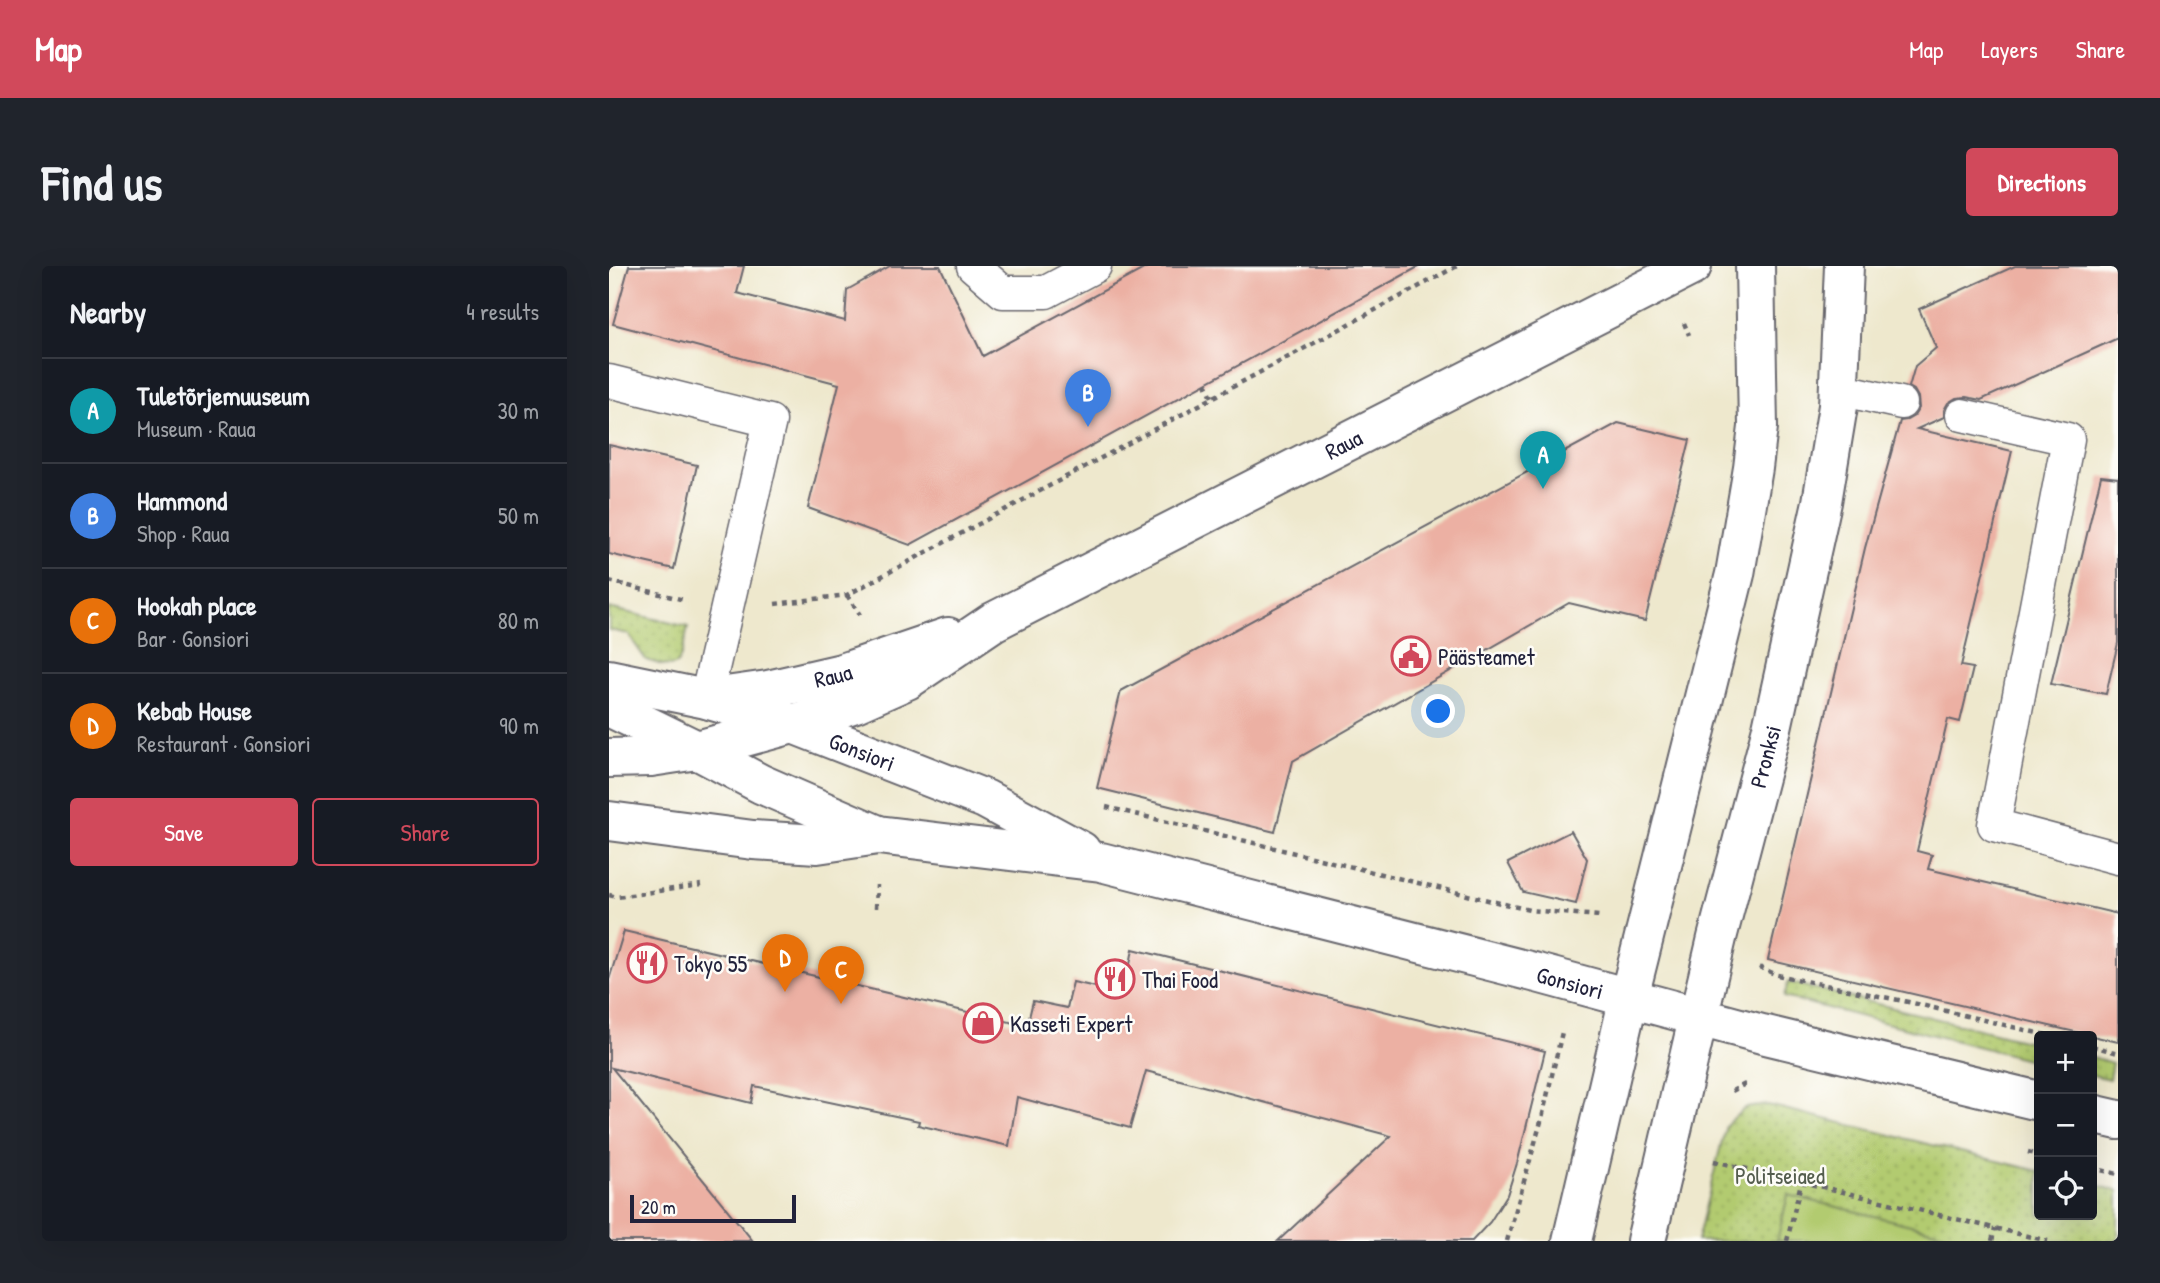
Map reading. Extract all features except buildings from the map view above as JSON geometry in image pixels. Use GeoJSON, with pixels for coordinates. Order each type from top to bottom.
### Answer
{"type":"FeatureCollection","features":[{"type":"Feature","properties":{"kind":"main road","name":"Raua"},"geometry":{"type":"LineString","coordinates":[[609,758],[651,757],[697,750],[793,724],[855,703],[907,680],[993,622],[1692,266]]}},
{"type":"Feature","properties":{"kind":"main road"},"geometry":{"type":"LineString","coordinates":[[1571,1241],[1737,561],[1758,426],[1755,266]]}},
{"type":"Feature","properties":{"kind":"main road","name":"Pronksi"},"geometry":{"type":"LineString","coordinates":[[1646,1241],[1717,938],[1772,728],[1822,502],[1838,406],[1844,266]]}},
{"type":"Feature","properties":{"kind":"main road","name":"Raua"},"geometry":{"type":"LineString","coordinates":[[706,699],[768,690],[842,673],[993,622]]}},
{"type":"Feature","properties":{"kind":"main road","name":"Gonsiori"},"geometry":{"type":"LineString","coordinates":[[609,679],[706,699],[793,724],[985,799],[1101,862]]}},
{"type":"Feature","properties":{"kind":"main road","name":"Gonsiori"},"geometry":{"type":"LineString","coordinates":[[609,707],[761,784],[879,835]]}},
{"type":"Feature","properties":{"kind":"main road","name":"Gonsiori"},"geometry":{"type":"LineString","coordinates":[[609,821],[753,840],[817,844],[879,835],[1101,862],[1700,1017],[2034,1100]]}},
{"type":"Feature","properties":{"kind":"main road"},"geometry":{"type":"LineString","coordinates":[[2097,1115],[2118,1120]]}},
{"type":"Feature","properties":{"kind":"lane"},"geometry":{"type":"LineString","coordinates":[[972,266],[1003,292],[1046,292],[1095,266]]}},
{"type":"Feature","properties":{"kind":"lane"},"geometry":{"type":"LineString","coordinates":[[609,381],[770,421],[706,699]]}},
{"type":"Feature","properties":{"kind":"lane"},"geometry":{"type":"LineString","coordinates":[[1839,389],[1901,404]]}},
{"type":"Feature","properties":{"kind":"lane"},"geometry":{"type":"LineString","coordinates":[[1962,415],[2068,439],[1994,825],[2118,858]]}},
{"type":"Feature","properties":{"kind":"path"},"geometry":{"type":"LineString","coordinates":[[847,594],[1457,266]]}},
{"type":"Feature","properties":{"kind":"path"},"geometry":{"type":"LineString","coordinates":[[1206,383],[1212,397]]}},
{"type":"Feature","properties":{"kind":"path"},"geometry":{"type":"LineString","coordinates":[[1103,806],[1529,910],[1589,917]]}},
{"type":"Feature","properties":{"kind":"path"},"geometry":{"type":"LineString","coordinates":[[609,895],[617,897],[704,884]]}},
{"type":"Feature","properties":{"kind":"path"},"geometry":{"type":"LineString","coordinates":[[876,908],[877,885]]}},
{"type":"Feature","properties":{"kind":"path"},"geometry":{"type":"LineString","coordinates":[[1758,959],[1759,968],[1777,975],[1913,1003],[2034,1032]]}},
{"type":"Feature","properties":{"kind":"path"},"geometry":{"type":"LineString","coordinates":[[1507,1241],[1542,1118],[1562,1032]]}},
{"type":"Feature","properties":{"kind":"path"},"geometry":{"type":"LineString","coordinates":[[2097,1047],[2118,1053]]}},
{"type":"Feature","properties":{"kind":"path"},"geometry":{"type":"LineString","coordinates":[[1702,1158],[2048,1241]]}},
{"type":"Feature","properties":{"kind":"path"},"geometry":{"type":"LineString","coordinates":[[2097,1169],[2118,1174]]}},
{"type":"Feature","properties":{"kind":"path"},"geometry":{"type":"LineString","coordinates":[[1787,1241],[1801,1182]]}},
{"type":"Feature","properties":{"kind":"path"},"geometry":{"type":"LineString","coordinates":[[1992,1241],[1995,1228]]}},
{"type":"Feature","properties":{"kind":"green space"},"geometry":{"type":"Polygon","coordinates":[[[609,608],[688,627],[682,654],[677,663],[668,666],[646,660],[628,634],[609,630],[609,608]]]}},
{"type":"Feature","properties":{"kind":"green space"},"geometry":{"type":"Polygon","coordinates":[[[1788,982],[2034,1043],[2034,1061],[1784,997],[1788,982]]]}},
{"type":"Feature","properties":{"kind":"green space"},"geometry":{"type":"Polygon","coordinates":[[[2097,1058],[2112,1063],[2109,1079],[2097,1076],[2097,1058]]]}},
{"type":"Feature","properties":{"kind":"green space","name":"Politseiaed"},"geometry":{"type":"Polygon","coordinates":[[[1768,1105],[2034,1170],[2034,1220],[2097,1220],[2097,1185],[2118,1191],[2118,1241],[1697,1241],[1726,1125],[1745,1108],[1768,1105]]]}},
{"type":"Feature","properties":{"kind":"green space"},"geometry":{"type":"Polygon","coordinates":[[[1788,1195],[1968,1239],[1968,1241],[1777,1241],[1788,1195]]]}},
{"type":"Feature","properties":{"kind":"place","name":"Hammond"},"geometry":{"type":"Point","coordinates":[1088,427]}},
{"type":"Feature","properties":{"kind":"place","name":"Tuletõrjemuuseum"},"geometry":{"type":"Point","coordinates":[1543,489]}},
{"type":"Feature","properties":{"kind":"place","name":"Päästeamet"},"geometry":{"type":"Point","coordinates":[1411,656]}},
{"type":"Feature","properties":{"kind":"place","name":"Tokyo 55"},"geometry":{"type":"Point","coordinates":[647,963]}},
{"type":"Feature","properties":{"kind":"place","name":"Thai Food"},"geometry":{"type":"Point","coordinates":[1115,979]}},
{"type":"Feature","properties":{"kind":"place","name":"Kebab House"},"geometry":{"type":"Point","coordinates":[785,992]}},
{"type":"Feature","properties":{"kind":"place","name":"Hookah place"},"geometry":{"type":"Point","coordinates":[841,1004]}},
{"type":"Feature","properties":{"kind":"place","name":"Kasseti Expert"},"geometry":{"type":"Point","coordinates":[983,1023]}}]}
